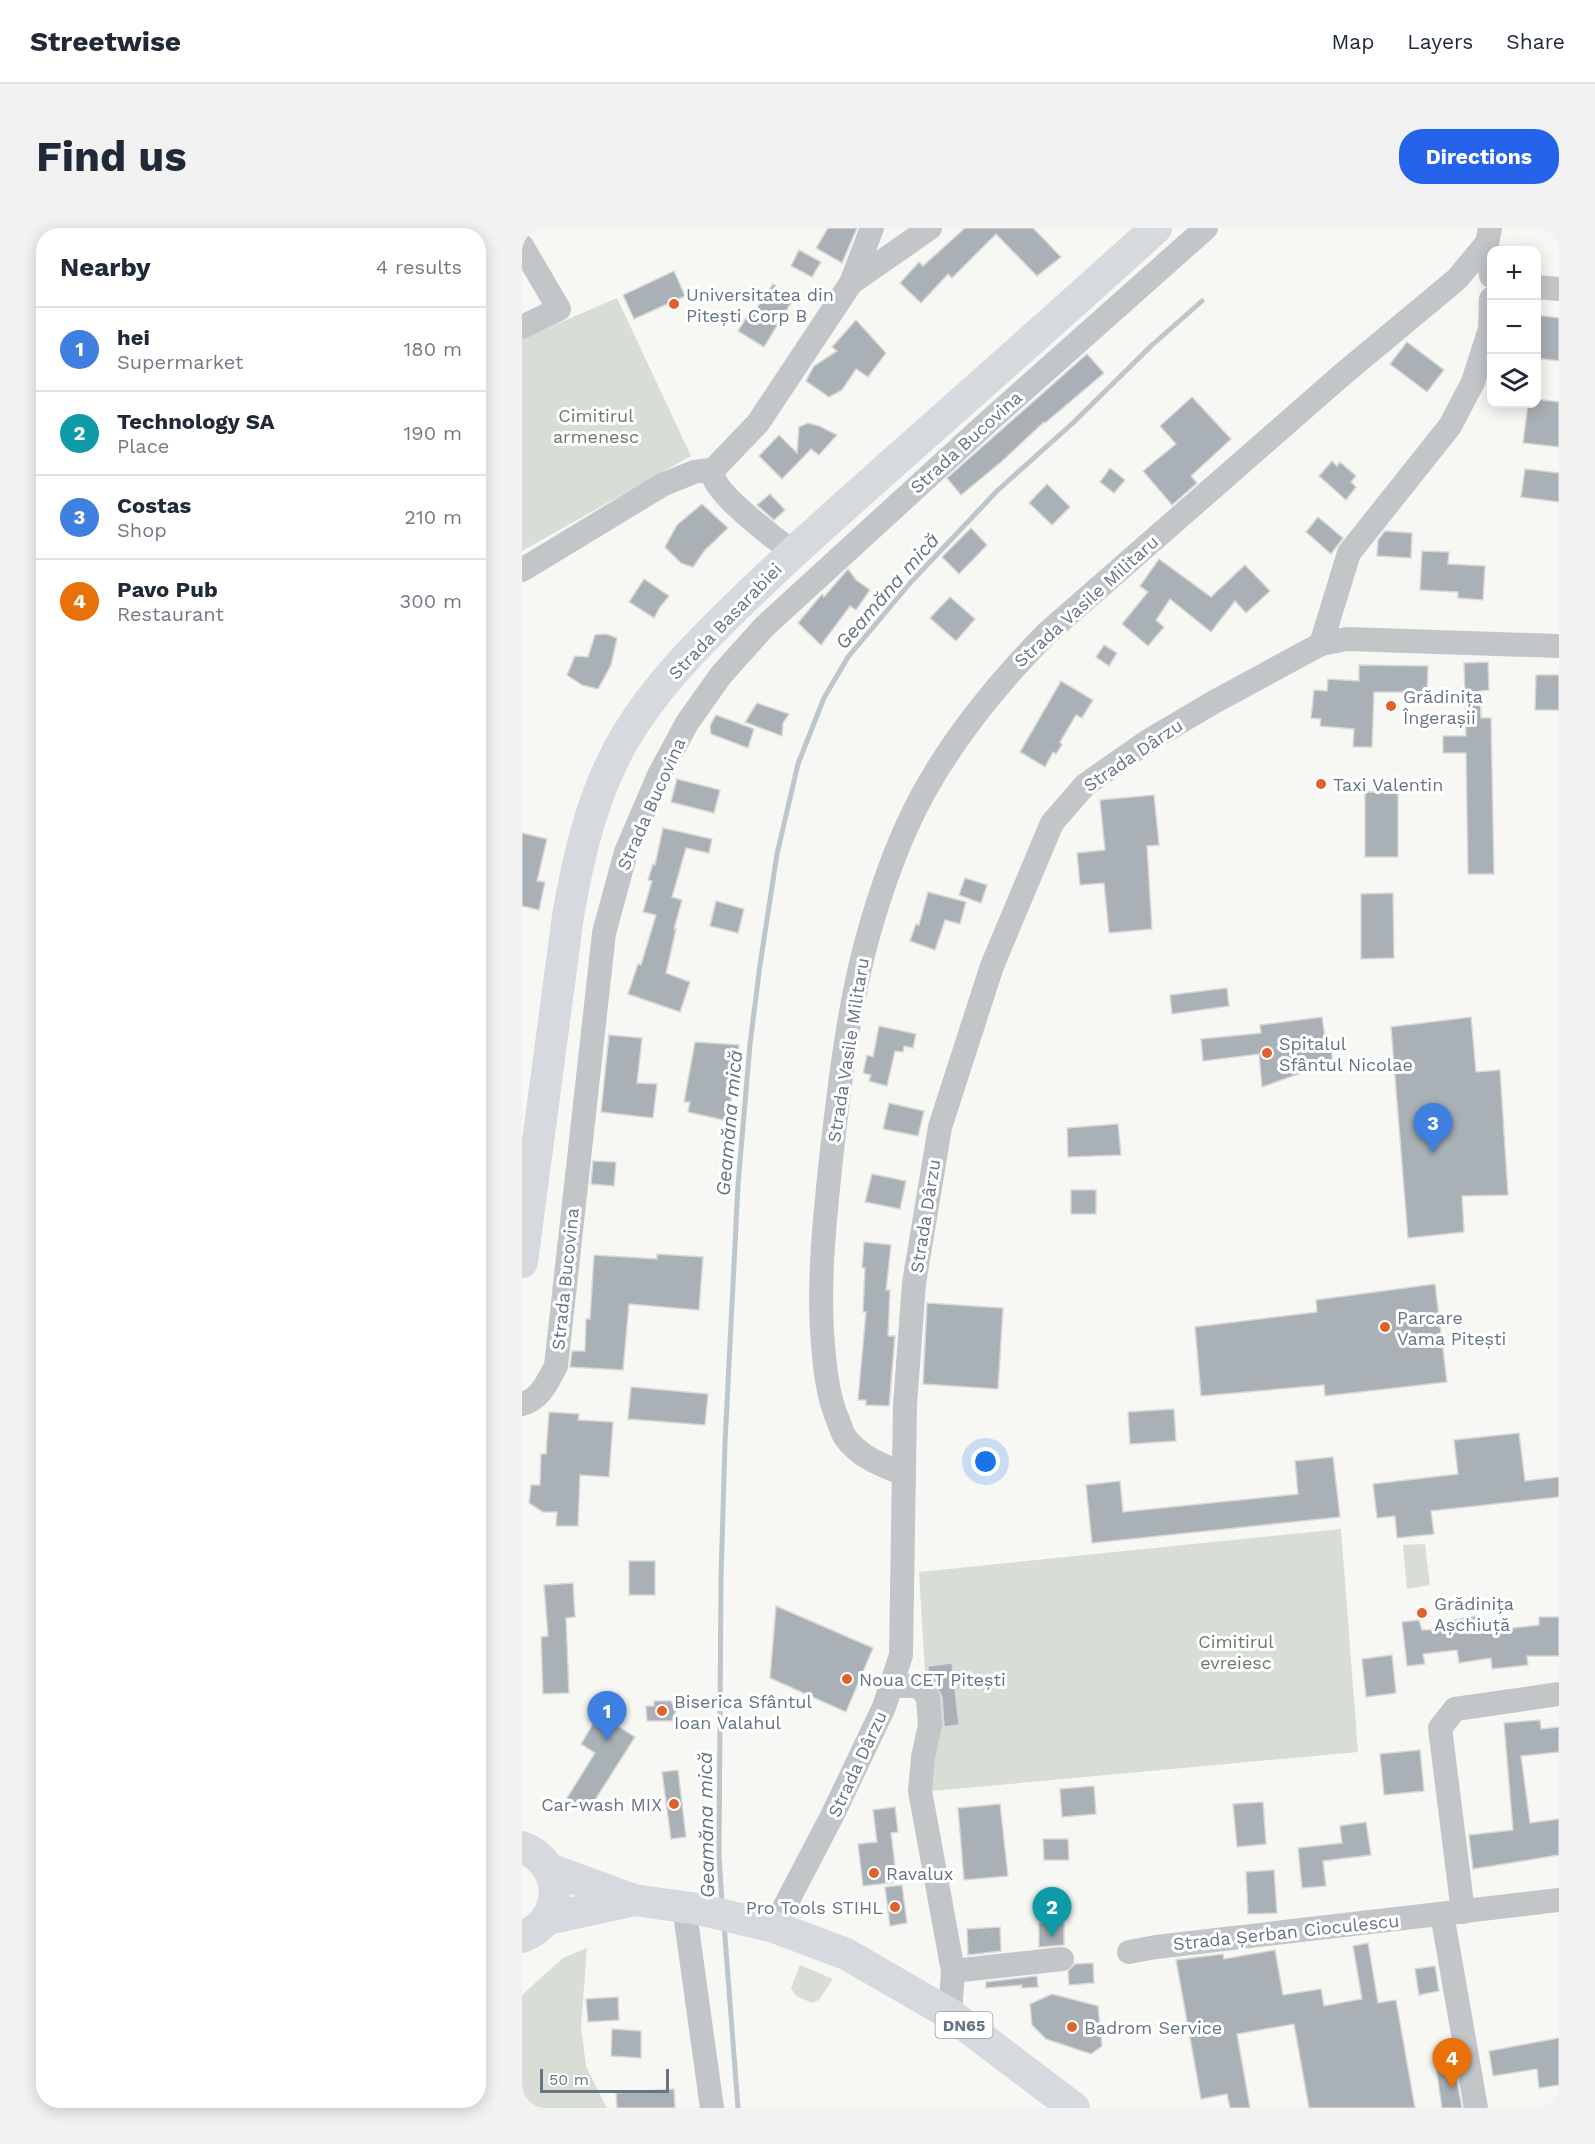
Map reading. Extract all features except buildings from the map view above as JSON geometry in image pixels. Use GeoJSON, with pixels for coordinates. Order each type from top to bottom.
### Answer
{"type":"FeatureCollection","features":[{"type":"Feature","properties":{"kind":"main road","name":"Strada Basarabiei"},"geometry":{"type":"LineString","coordinates":[[522,1262],[568,916],[577,865],[601,786],[626,736],[657,691],[694,648],[793,552],[1156,228]]}},
{"type":"Feature","properties":{"kind":"main road"},"geometry":{"type":"LineString","coordinates":[[531,1848],[634,1900]]}},
{"type":"Feature","properties":{"kind":"main road"},"geometry":{"type":"LineString","coordinates":[[530,1933],[553,1907],[555,1894],[554,1881],[531,1848]]}},
{"type":"Feature","properties":{"kind":"main road","name":"DN65"},"geometry":{"type":"LineString","coordinates":[[634,1900],[691,1907],[737,1917],[774,1927],[851,1957],[950,2014],[1074,2108]]}},
{"type":"Feature","properties":{"kind":"main road"},"geometry":{"type":"LineString","coordinates":[[530,1933],[634,1900]]}},
{"type":"Feature","properties":{"kind":"street"},"geometry":{"type":"LineString","coordinates":[[522,570],[663,485],[694,472],[714,468],[758,423],[851,283],[872,228]]}},
{"type":"Feature","properties":{"kind":"street"},"geometry":{"type":"LineString","coordinates":[[851,283],[930,228]]}},
{"type":"Feature","properties":{"kind":"street","name":"Strada Bucovina"},"geometry":{"type":"LineString","coordinates":[[522,1404],[530,1403],[544,1388],[556,1366],[604,933],[626,852],[660,775],[687,723],[721,675],[764,627],[1206,228]]}},
{"type":"Feature","properties":{"kind":"street","name":"Strada Vasile Militaru"},"geometry":{"type":"LineString","coordinates":[[904,1474],[872,1461],[845,1437],[833,1410],[826,1379],[821,1325],[821,1268],[837,1105],[854,993],[876,912],[907,825],[935,774],[978,709],[1010,670],[1047,633],[1343,374],[1457,279],[1488,236]]}},
{"type":"Feature","properties":{"kind":"street"},"geometry":{"type":"LineString","coordinates":[[522,246],[559,309],[522,327]]}},
{"type":"Feature","properties":{"kind":"street"},"geometry":{"type":"LineString","coordinates":[[1541,287],[1559,289]]}},
{"type":"Feature","properties":{"kind":"street"},"geometry":{"type":"LineString","coordinates":[[1322,644],[1349,553],[1450,426],[1473,382],[1490,329],[1491,300]]}},
{"type":"Feature","properties":{"kind":"street"},"geometry":{"type":"LineString","coordinates":[[714,468],[714,478],[725,494],[772,537],[793,552]]}},
{"type":"Feature","properties":{"kind":"street"},"geometry":{"type":"LineString","coordinates":[[878,475],[901,501]]}},
{"type":"Feature","properties":{"kind":"street","name":"Strada Dârzu"},"geometry":{"type":"LineString","coordinates":[[774,1927],[833,1814],[884,1707],[901,1655],[905,1405],[914,1283],[940,1127],[992,966],[1052,823],[1085,785],[1148,741],[1322,644],[1347,639],[1559,645]]}},
{"type":"Feature","properties":{"kind":"street"},"geometry":{"type":"LineString","coordinates":[[892,1686],[920,1686],[928,1698],[930,1725],[923,1757],[920,1791],[952,1971],[950,2014]]}},
{"type":"Feature","properties":{"kind":"street"},"geometry":{"type":"LineString","coordinates":[[1476,2108],[1453,1913],[1440,1728],[1455,1709],[1559,1694]]}},
{"type":"Feature","properties":{"kind":"street","name":"Strada Șerban Cioculescu"},"geometry":{"type":"LineString","coordinates":[[1129,1952],[1559,1899]]}},
{"type":"Feature","properties":{"kind":"street"},"geometry":{"type":"LineString","coordinates":[[691,1907],[712,2108]]}},
{"type":"Feature","properties":{"kind":"street"},"geometry":{"type":"LineString","coordinates":[[952,1971],[1062,1959]]}},
{"type":"Feature","properties":{"kind":"green space","name":"Cimitirul armenesc"},"geometry":{"type":"Polygon","coordinates":[[[617,298],[691,456],[522,551],[522,339],[617,298]]]}},
{"type":"Feature","properties":{"kind":"green space","name":"Cimitirul evreiesc"},"geometry":{"type":"Polygon","coordinates":[[[1341,1529],[1358,1752],[932,1791],[919,1572],[1341,1529]]]}},
{"type":"Feature","properties":{"kind":"green space"},"geometry":{"type":"Polygon","coordinates":[[[1425,1544],[1430,1585],[1407,1589],[1403,1545],[1425,1544]]]}},
{"type":"Feature","properties":{"kind":"green space"},"geometry":{"type":"Polygon","coordinates":[[[587,1948],[581,2026],[586,2066],[607,2108],[522,2108],[522,1995],[563,1958],[587,1948]]]}},
{"type":"Feature","properties":{"kind":"green space"},"geometry":{"type":"Polygon","coordinates":[[[800,1965],[833,1979],[819,2000],[812,2003],[796,1996],[791,1988],[800,1965]]]}},
{"type":"Feature","properties":{"kind":"waterway","name":"Geamăna mică"},"geometry":{"type":"LineString","coordinates":[[722,1903],[719,1856],[721,1578],[725,1443],[738,1185],[750,1044],[760,965],[777,854],[798,764],[824,698],[848,657],[911,582],[997,491],[1202,301]]}},
{"type":"Feature","properties":{"kind":"waterway","name":"Geamăna mică"},"geometry":{"type":"LineString","coordinates":[[724,1924],[738,2108]]}},
{"type":"Feature","properties":{"kind":"place","name":"Universitatea din Pitești Corp B"},"geometry":{"type":"Point","coordinates":[674,304]}},
{"type":"Feature","properties":{"kind":"place","name":"Grădinița Îngerașii"},"geometry":{"type":"Point","coordinates":[1391,706]}},
{"type":"Feature","properties":{"kind":"place","name":"Taxi Valentin"},"geometry":{"type":"Point","coordinates":[1321,784]}},
{"type":"Feature","properties":{"kind":"place","name":"Spitalul Sfântul Nicolae"},"geometry":{"type":"Point","coordinates":[1267,1053]}},
{"type":"Feature","properties":{"kind":"place","name":"Costas"},"geometry":{"type":"Point","coordinates":[1433,1153]}},
{"type":"Feature","properties":{"kind":"place","name":"Parcare Vama Pitești"},"geometry":{"type":"Point","coordinates":[1385,1327]}},
{"type":"Feature","properties":{"kind":"place","name":"Grădinița Așchiuță"},"geometry":{"type":"Point","coordinates":[1422,1613]}},
{"type":"Feature","properties":{"kind":"place","name":"Noua CET Pitești"},"geometry":{"type":"Point","coordinates":[847,1679]}},
{"type":"Feature","properties":{"kind":"place","name":"Biserica Sfântul Ioan Valahul"},"geometry":{"type":"Point","coordinates":[662,1711]}},
{"type":"Feature","properties":{"kind":"place","name":"hei"},"geometry":{"type":"Point","coordinates":[607,1741]}},
{"type":"Feature","properties":{"kind":"place","name":"Car-wash MIX"},"geometry":{"type":"Point","coordinates":[674,1804]}},
{"type":"Feature","properties":{"kind":"place","name":"Ravalux"},"geometry":{"type":"Point","coordinates":[874,1873]}},
{"type":"Feature","properties":{"kind":"place","name":"Pro Tools STIHL"},"geometry":{"type":"Point","coordinates":[895,1907]}},
{"type":"Feature","properties":{"kind":"place","name":"Technology SA"},"geometry":{"type":"Point","coordinates":[1052,1937]}},
{"type":"Feature","properties":{"kind":"place","name":"Badrom Service"},"geometry":{"type":"Point","coordinates":[1072,2027]}},
{"type":"Feature","properties":{"kind":"place","name":"Pavo Pub"},"geometry":{"type":"Point","coordinates":[1452,2088]}}]}
